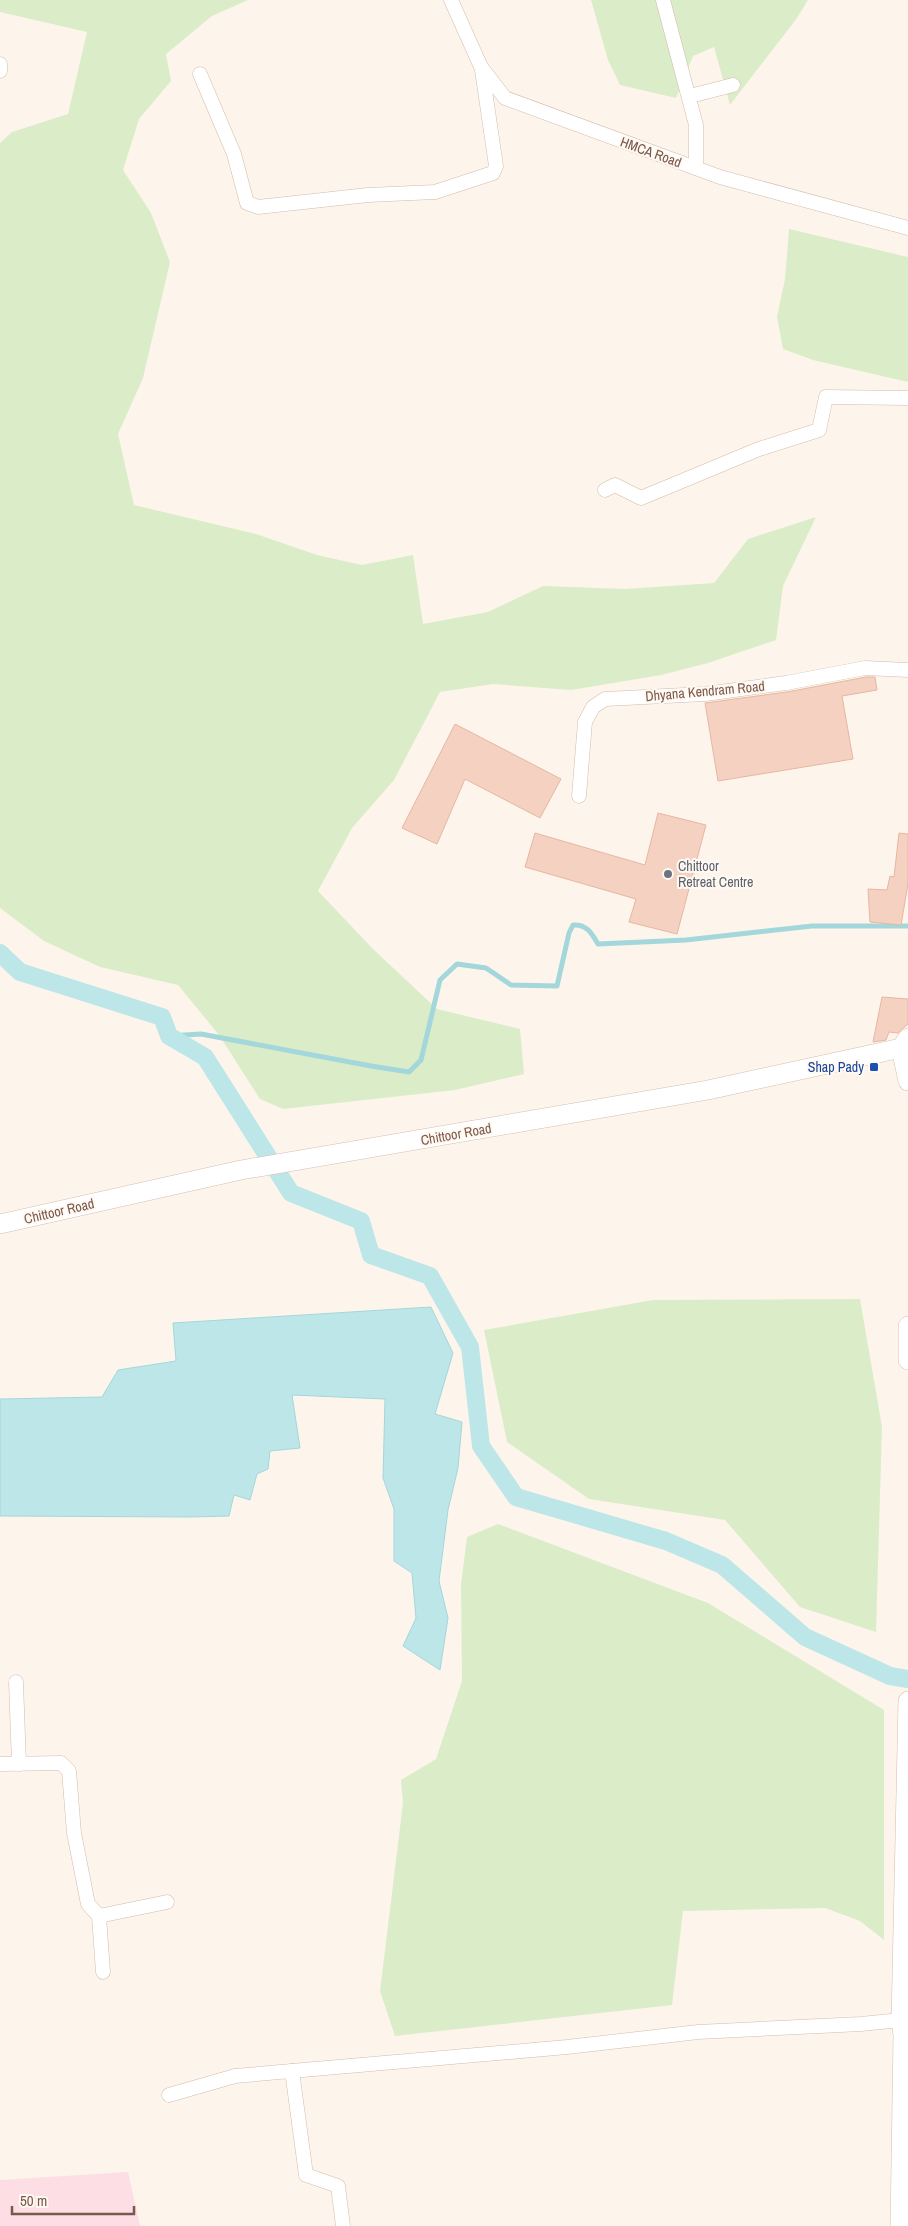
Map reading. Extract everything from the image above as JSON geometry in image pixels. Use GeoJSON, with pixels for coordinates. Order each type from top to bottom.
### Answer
{"type":"FeatureCollection","features":[{"type":"Feature","properties":{"kind":"main road"},"geometry":{"type":"LineString","coordinates":[[904,1043],[908,1081]]}},
{"type":"Feature","properties":{"kind":"main road","name":"Chittoor Road"},"geometry":{"type":"LineString","coordinates":[[0,1224],[241,1170],[708,1090],[904,1043]]}},
{"type":"Feature","properties":{"kind":"main road"},"geometry":{"type":"LineString","coordinates":[[908,1326],[908,1360]]}},
{"type":"Feature","properties":{"kind":"main road"},"geometry":{"type":"LineString","coordinates":[[900,2226],[904,2138],[903,2035],[901,2020],[908,1700]]}},
{"type":"Feature","properties":{"kind":"street","name":"HMCA Road"},"geometry":{"type":"LineString","coordinates":[[451,0],[456,15],[481,67],[505,98],[720,177],[908,228]]}},
{"type":"Feature","properties":{"kind":"street"},"geometry":{"type":"LineString","coordinates":[[663,0],[690,96],[696,125],[696,168]]}},
{"type":"Feature","properties":{"kind":"street"},"geometry":{"type":"LineString","coordinates":[[0,64],[0,71]]}},
{"type":"Feature","properties":{"kind":"street"},"geometry":{"type":"LineString","coordinates":[[200,74],[234,154],[248,203],[258,207],[368,195],[435,192],[493,173],[496,166],[481,67]]}},
{"type":"Feature","properties":{"kind":"street"},"geometry":{"type":"LineString","coordinates":[[690,96],[733,85]]}},
{"type":"Feature","properties":{"kind":"street"},"geometry":{"type":"LineString","coordinates":[[605,490],[615,485],[641,498],[759,449],[819,430],[826,397],[908,398]]}},
{"type":"Feature","properties":{"kind":"street","name":"Dhyana Kendram Road"},"geometry":{"type":"LineString","coordinates":[[579,796],[585,722],[593,707],[605,698],[705,694],[786,683],[865,668],[908,670]]}},
{"type":"Feature","properties":{"kind":"street"},"geometry":{"type":"LineString","coordinates":[[16,1682],[19,1764]]}},
{"type":"Feature","properties":{"kind":"street"},"geometry":{"type":"LineString","coordinates":[[0,1764],[61,1764],[69,1771],[74,1833],[88,1904],[99,1916],[103,1972]]}},
{"type":"Feature","properties":{"kind":"street"},"geometry":{"type":"LineString","coordinates":[[99,1916],[166,1902]]}},
{"type":"Feature","properties":{"kind":"street"},"geometry":{"type":"LineString","coordinates":[[169,2095],[235,2076],[568,2048],[698,2032],[861,2024],[901,2020]]}},
{"type":"Feature","properties":{"kind":"street"},"geometry":{"type":"LineString","coordinates":[[292,2071],[306,2175],[338,2186],[343,2226]]}},
{"type":"Feature","properties":{"kind":"shaded area"},"geometry":{"type":"Polygon","coordinates":[[[128,2172],[140,2226],[0,2226],[0,2180],[128,2172]]]}},
{"type":"Feature","properties":{"kind":"green space"},"geometry":{"type":"Polygon","coordinates":[[[0,0],[248,0],[212,16],[166,54],[171,81],[139,119],[123,170],[151,213],[170,262],[143,378],[118,434],[134,505],[256,534],[317,555],[362,565],[413,555],[423,624],[488,612],[543,586],[625,589],[714,583],[748,539],[816,517],[783,586],[776,640],[708,663],[661,675],[571,690],[493,684],[440,692],[394,780],[352,828],[318,891],[373,949],[437,1009],[520,1029],[524,1074],[455,1090],[283,1109],[260,1099],[219,1035],[178,985],[100,967],[44,941],[0,908],[0,143],[12,132],[68,114],[87,32],[0,12],[0,0]]]}},
{"type":"Feature","properties":{"kind":"green space"},"geometry":{"type":"Polygon","coordinates":[[[591,0],[808,0],[797,18],[730,105],[714,47],[693,56],[676,98],[620,85],[608,60],[591,0]]]}},
{"type":"Feature","properties":{"kind":"green space"},"geometry":{"type":"Polygon","coordinates":[[[789,229],[908,257],[908,382],[813,360],[783,349],[777,317],[785,279],[789,229]]]}},
{"type":"Feature","properties":{"kind":"green space"},"geometry":{"type":"Polygon","coordinates":[[[860,1299],[882,1427],[876,1632],[800,1607],[725,1520],[589,1499],[507,1442],[484,1330],[653,1300],[860,1299]]]}},
{"type":"Feature","properties":{"kind":"green space"},"geometry":{"type":"Polygon","coordinates":[[[498,1524],[708,1603],[884,1710],[884,1940],[860,1921],[825,1908],[683,1911],[672,2005],[395,2036],[380,1991],[403,1803],[401,1780],[436,1759],[462,1681],[461,1584],[467,1537],[498,1524]]]}},
{"type":"Feature","properties":{"kind":"water"},"geometry":{"type":"Polygon","coordinates":[[[431,1307],[453,1353],[435,1414],[462,1422],[458,1468],[448,1510],[439,1581],[448,1618],[440,1670],[403,1646],[416,1618],[412,1573],[394,1561],[394,1509],[383,1478],[385,1399],[292,1395],[300,1448],[270,1451],[268,1469],[257,1474],[250,1500],[234,1495],[229,1516],[0,1516],[0,1399],[102,1397],[118,1370],[176,1361],[173,1323],[431,1307]]]}},
{"type":"Feature","properties":{"kind":"building"},"geometry":{"type":"Polygon","coordinates":[[[866,677],[875,677],[877,690],[842,696],[853,759],[718,781],[705,703],[787,692],[866,677]]]}},
{"type":"Feature","properties":{"kind":"building"},"geometry":{"type":"Polygon","coordinates":[[[455,724],[561,779],[540,818],[465,779],[437,844],[402,828],[455,724]]]}},
{"type":"Feature","properties":{"kind":"building"},"geometry":{"type":"Polygon","coordinates":[[[658,813],[706,825],[677,934],[629,922],[636,899],[525,867],[535,833],[645,865],[658,813]]]}},
{"type":"Feature","properties":{"kind":"building"},"geometry":{"type":"Polygon","coordinates":[[[899,833],[908,834],[908,884],[901,925],[870,922],[868,889],[887,890],[890,876],[894,877],[899,833]]]}},
{"type":"Feature","properties":{"kind":"building"},"geometry":{"type":"Polygon","coordinates":[[[882,997],[908,999],[908,1024],[898,1033],[889,1032],[886,1040],[873,1042],[882,997]]]}},
{"type":"Feature","properties":{"kind":"waterway"},"geometry":{"type":"LineString","coordinates":[[169,1036],[201,1034],[409,1072],[421,1060],[440,980],[457,964],[486,968],[511,985],[557,986],[569,933],[573,925],[585,928],[591,933],[598,944],[686,940],[812,926],[908,926]]}},
{"type":"Feature","properties":{"kind":"waterway"},"geometry":{"type":"LineString","coordinates":[[0,953],[20,972],[162,1017],[169,1036],[205,1057],[291,1193],[361,1221],[371,1255],[430,1276],[470,1347],[481,1446],[516,1497],[666,1541],[722,1565],[805,1637],[890,1676],[908,1679]]}},
{"type":"Feature","properties":{"kind":"place","name":"Chittoor Retreat Centre"},"geometry":{"type":"Point","coordinates":[668,874]}},
{"type":"Feature","properties":{"kind":"place","name":"Shap Pady"},"geometry":{"type":"Point","coordinates":[874,1067]}}]}
